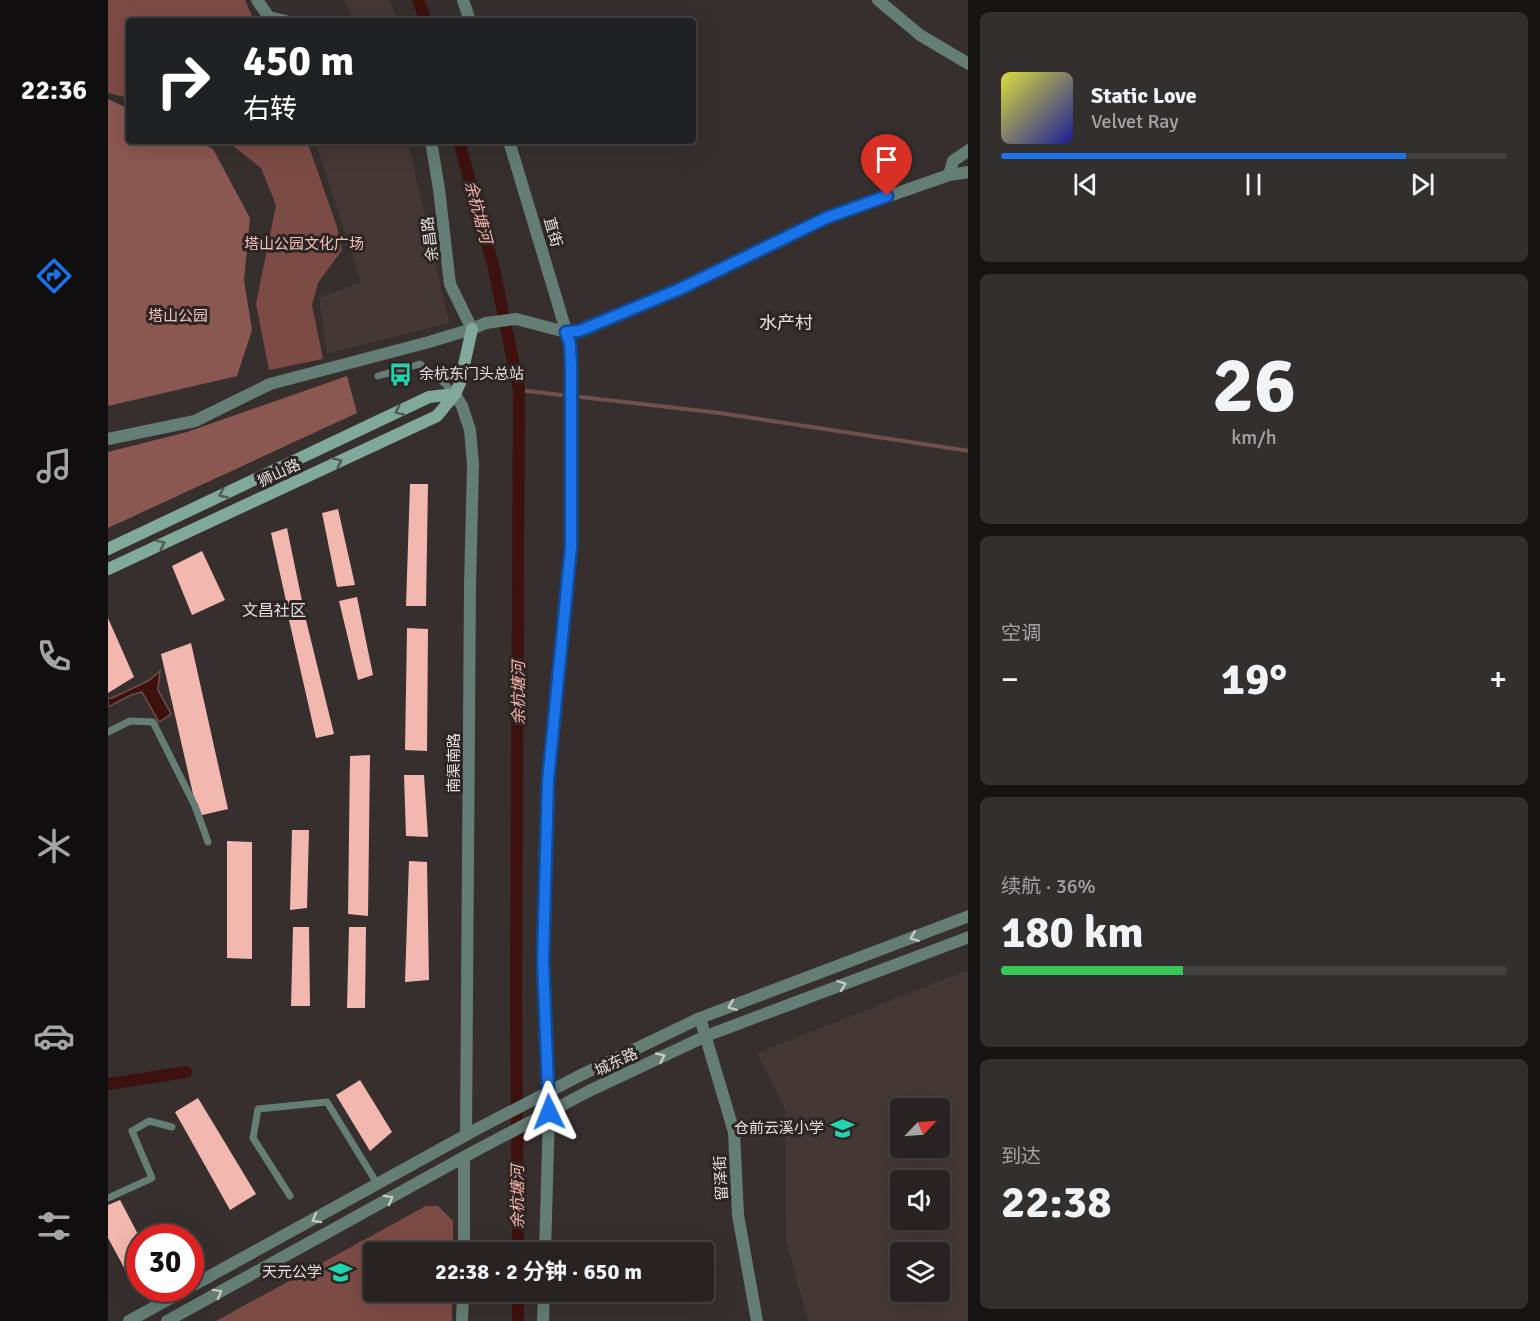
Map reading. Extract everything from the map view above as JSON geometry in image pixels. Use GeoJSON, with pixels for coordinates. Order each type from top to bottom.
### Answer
{"type":"FeatureCollection","features":[{"type":"Feature","properties":{"kind":"main road","name":"狮山路"},"geometry":{"type":"LineString","coordinates":[[108,569],[437,416],[455,394],[460,383],[472,329]]}},
{"type":"Feature","properties":{"kind":"main road","name":"狮山路"},"geometry":{"type":"LineString","coordinates":[[108,549],[429,397],[455,394]]}},
{"type":"Feature","properties":{"kind":"street"},"geometry":{"type":"LineString","coordinates":[[257,0],[269,17],[273,18]]}},
{"type":"Feature","properties":{"kind":"street"},"geometry":{"type":"LineString","coordinates":[[463,0],[469,18]]}},
{"type":"Feature","properties":{"kind":"street"},"geometry":{"type":"LineString","coordinates":[[878,0],[920,35],[968,63]]}},
{"type":"Feature","properties":{"kind":"street","name":"余昌路"},"geometry":{"type":"LineString","coordinates":[[432,144],[450,284],[472,329]]}},
{"type":"Feature","properties":{"kind":"street","name":"直街"},"geometry":{"type":"LineString","coordinates":[[510,144],[570,344],[571,367],[571,547],[548,781],[543,960],[549,1112],[545,1242]]}},
{"type":"Feature","properties":{"kind":"street"},"geometry":{"type":"LineString","coordinates":[[949,175],[953,162],[968,151]]}},
{"type":"Feature","properties":{"kind":"street"},"geometry":{"type":"LineString","coordinates":[[108,439],[195,421],[270,384],[472,329],[486,322],[516,319],[566,332],[579,331],[680,289],[826,218],[949,175],[968,172]]}},
{"type":"Feature","properties":{"kind":"street","name":"南渠南路"},"geometry":{"type":"LineString","coordinates":[[455,394],[462,406],[470,430],[473,465],[470,586],[471,1132]]}},
{"type":"Feature","properties":{"kind":"street","name":"城东路"},"geometry":{"type":"LineString","coordinates":[[204,1280],[471,1132],[579,1076],[700,1018],[968,916]]}},
{"type":"Feature","properties":{"kind":"street","name":"城东路"},"geometry":{"type":"LineString","coordinates":[[167,1321],[589,1091],[706,1036],[968,937]]}},
{"type":"Feature","properties":{"kind":"street","name":"留泽街"},"geometry":{"type":"LineString","coordinates":[[700,1018],[734,1132],[738,1215],[757,1321]]}},
{"type":"Feature","properties":{"kind":"street"},"geometry":{"type":"LineString","coordinates":[[465,1242],[470,1155]]}},
{"type":"Feature","properties":{"kind":"street","name":"城东路"},"geometry":{"type":"LineString","coordinates":[[129,1321],[164,1302]]}},
{"type":"Feature","properties":{"kind":"street"},"geometry":{"type":"LineString","coordinates":[[462,1321],[463,1302]]}},
{"type":"Feature","properties":{"kind":"street"},"geometry":{"type":"LineString","coordinates":[[543,1321],[544,1302]]}},
{"type":"Feature","properties":{"kind":"lane"},"geometry":{"type":"LineString","coordinates":[[378,376],[420,364],[455,394]]}},
{"type":"Feature","properties":{"kind":"lane"},"geometry":{"type":"LineString","coordinates":[[108,732],[130,721],[153,722],[195,806],[208,842]]}},
{"type":"Feature","properties":{"kind":"lane"},"geometry":{"type":"LineString","coordinates":[[290,1196],[253,1138],[258,1109],[327,1102],[378,1185]]}},
{"type":"Feature","properties":{"kind":"lane"},"geometry":{"type":"LineString","coordinates":[[108,1198],[152,1178],[132,1131],[149,1121],[172,1127]]}},
{"type":"Feature","properties":{"kind":"shaded area"},"geometry":{"type":"Polygon","coordinates":[[[344,0],[389,0],[398,18],[353,18],[344,0]]]}},
{"type":"Feature","properties":{"kind":"shaded area"},"geometry":{"type":"Polygon","coordinates":[[[316,144],[409,144],[449,323],[327,354],[319,298],[361,282],[316,144]]]}},
{"type":"Feature","properties":{"kind":"shaded area"},"geometry":{"type":"Polygon","coordinates":[[[160,671],[158,690],[171,714],[159,722],[142,692],[108,707],[108,698],[148,681],[160,671]]]}},
{"type":"Feature","properties":{"kind":"shaded area","name":"仓前云溪小学"},"geometry":{"type":"Polygon","coordinates":[[[968,970],[968,1321],[808,1321],[786,1241],[785,1108],[757,1053],[968,970]]]}},
{"type":"Feature","properties":{"kind":"green space"},"geometry":{"type":"Polygon","coordinates":[[[108,0],[245,0],[253,18],[126,18],[126,97],[108,93],[108,0]]]}},
{"type":"Feature","properties":{"kind":"green space","name":"塔山公园"},"geometry":{"type":"Polygon","coordinates":[[[108,99],[126,108],[126,144],[202,144],[213,149],[250,218],[244,280],[252,330],[237,376],[108,406],[108,99]]]}},
{"type":"Feature","properties":{"kind":"green space","name":"塔山公园文化广场"},"geometry":{"type":"Polygon","coordinates":[[[231,144],[308,144],[337,227],[342,250],[318,283],[312,305],[323,359],[269,370],[256,304],[276,205],[261,168],[231,144]]]}},
{"type":"Feature","properties":{"kind":"green space"},"geometry":{"type":"Polygon","coordinates":[[[347,376],[357,413],[108,528],[108,452],[187,432],[347,376]]]}},
{"type":"Feature","properties":{"kind":"green space","name":"天元公学"},"geometry":{"type":"Polygon","coordinates":[[[426,1206],[438,1206],[453,1221],[453,1242],[363,1242],[363,1302],[452,1302],[452,1321],[216,1321],[426,1206]]]}},
{"type":"Feature","properties":{"kind":"building"},"geometry":{"type":"Polygon","coordinates":[[[410,484],[428,484],[426,606],[406,606],[410,484]]]}},
{"type":"Feature","properties":{"kind":"building"},"geometry":{"type":"Polygon","coordinates":[[[338,509],[355,585],[337,587],[322,513],[338,509]]]}},
{"type":"Feature","properties":{"kind":"building"},"geometry":{"type":"Polygon","coordinates":[[[287,528],[303,606],[288,610],[271,533],[287,528]]]}},
{"type":"Feature","properties":{"kind":"building"},"geometry":{"type":"Polygon","coordinates":[[[202,551],[225,600],[192,615],[172,566],[202,551]]]}},
{"type":"Feature","properties":{"kind":"building"},"geometry":{"type":"Polygon","coordinates":[[[357,597],[373,675],[358,680],[339,601],[357,597]]]}},
{"type":"Feature","properties":{"kind":"building"},"geometry":{"type":"Polygon","coordinates":[[[305,616],[334,734],[316,738],[289,620],[305,616]]]}},
{"type":"Feature","properties":{"kind":"building"},"geometry":{"type":"Polygon","coordinates":[[[108,618],[134,677],[108,693],[108,618]]]}},
{"type":"Feature","properties":{"kind":"building"},"geometry":{"type":"Polygon","coordinates":[[[407,628],[428,629],[427,751],[405,750],[407,628]]]}},
{"type":"Feature","properties":{"kind":"building"},"geometry":{"type":"Polygon","coordinates":[[[191,643],[228,809],[198,816],[161,654],[191,643]]]}},
{"type":"Feature","properties":{"kind":"building"},"geometry":{"type":"Polygon","coordinates":[[[370,755],[368,916],[348,914],[350,756],[370,755]]]}},
{"type":"Feature","properties":{"kind":"building"},"geometry":{"type":"Polygon","coordinates":[[[404,775],[424,775],[428,837],[406,836],[404,775]]]}},
{"type":"Feature","properties":{"kind":"building"},"geometry":{"type":"Polygon","coordinates":[[[292,830],[309,830],[307,908],[290,910],[292,830]]]}},
{"type":"Feature","properties":{"kind":"building"},"geometry":{"type":"Polygon","coordinates":[[[227,841],[252,842],[252,959],[227,958],[227,841]]]}},
{"type":"Feature","properties":{"kind":"building"},"geometry":{"type":"Polygon","coordinates":[[[409,861],[427,862],[429,980],[405,982],[409,861]]]}},
{"type":"Feature","properties":{"kind":"building"},"geometry":{"type":"Polygon","coordinates":[[[293,927],[309,927],[310,1006],[291,1006],[293,927]]]}},
{"type":"Feature","properties":{"kind":"building"},"geometry":{"type":"Polygon","coordinates":[[[349,927],[366,927],[365,1008],[347,1008],[349,927]]]}},
{"type":"Feature","properties":{"kind":"building"},"geometry":{"type":"Polygon","coordinates":[[[360,1080],[392,1132],[370,1151],[336,1095],[360,1080]]]}},
{"type":"Feature","properties":{"kind":"building"},"geometry":{"type":"Polygon","coordinates":[[[198,1098],[256,1194],[230,1210],[175,1112],[198,1098]]]}},
{"type":"Feature","properties":{"kind":"building"},"geometry":{"type":"Polygon","coordinates":[[[120,1200],[133,1224],[126,1224],[126,1271],[108,1238],[108,1205],[120,1200]]]}},
{"type":"Feature","properties":{"kind":"waterway","name":"余杭塘河"},"geometry":{"type":"LineString","coordinates":[[418,0],[425,18]]}},
{"type":"Feature","properties":{"kind":"waterway","name":"余杭塘河"},"geometry":{"type":"LineString","coordinates":[[460,144],[494,269],[519,390],[516,998],[518,1242]]}},
{"type":"Feature","properties":{"kind":"waterway"},"geometry":{"type":"LineString","coordinates":[[519,390],[561,395]]}},
{"type":"Feature","properties":{"kind":"waterway"},"geometry":{"type":"LineString","coordinates":[[581,397],[720,413],[968,451]]}},
{"type":"Feature","properties":{"kind":"waterway"},"geometry":{"type":"LineString","coordinates":[[108,1084],[186,1072]]}},
{"type":"Feature","properties":{"kind":"waterway","name":"余杭塘河"},"geometry":{"type":"LineString","coordinates":[[518,1302],[518,1321]]}},
{"type":"Feature","properties":{"kind":"place","name":"余杭东门头总站"},"geometry":{"type":"Point","coordinates":[401,374]}},
{"type":"Feature","properties":{"kind":"place","name":"仓前云溪小学"},"geometry":{"type":"Point","coordinates":[842,1128]}},
{"type":"Feature","properties":{"kind":"place","name":"天元公学"},"geometry":{"type":"Point","coordinates":[340,1272]}},
{"type":"Feature","properties":{"kind":"district","name":"水产村"},"geometry":{"type":"Point","coordinates":[786,323]}},
{"type":"Feature","properties":{"kind":"district","name":"文昌社区"},"geometry":{"type":"Point","coordinates":[274,611]}},
{"type":"Feature","properties":{"kind":"route"},"geometry":{"type":"LineString","coordinates":[[549,1112],[543,960],[548,781],[571,547],[571,367],[570,344],[566,332],[579,331],[680,289],[826,218],[887,196]]}}]}
